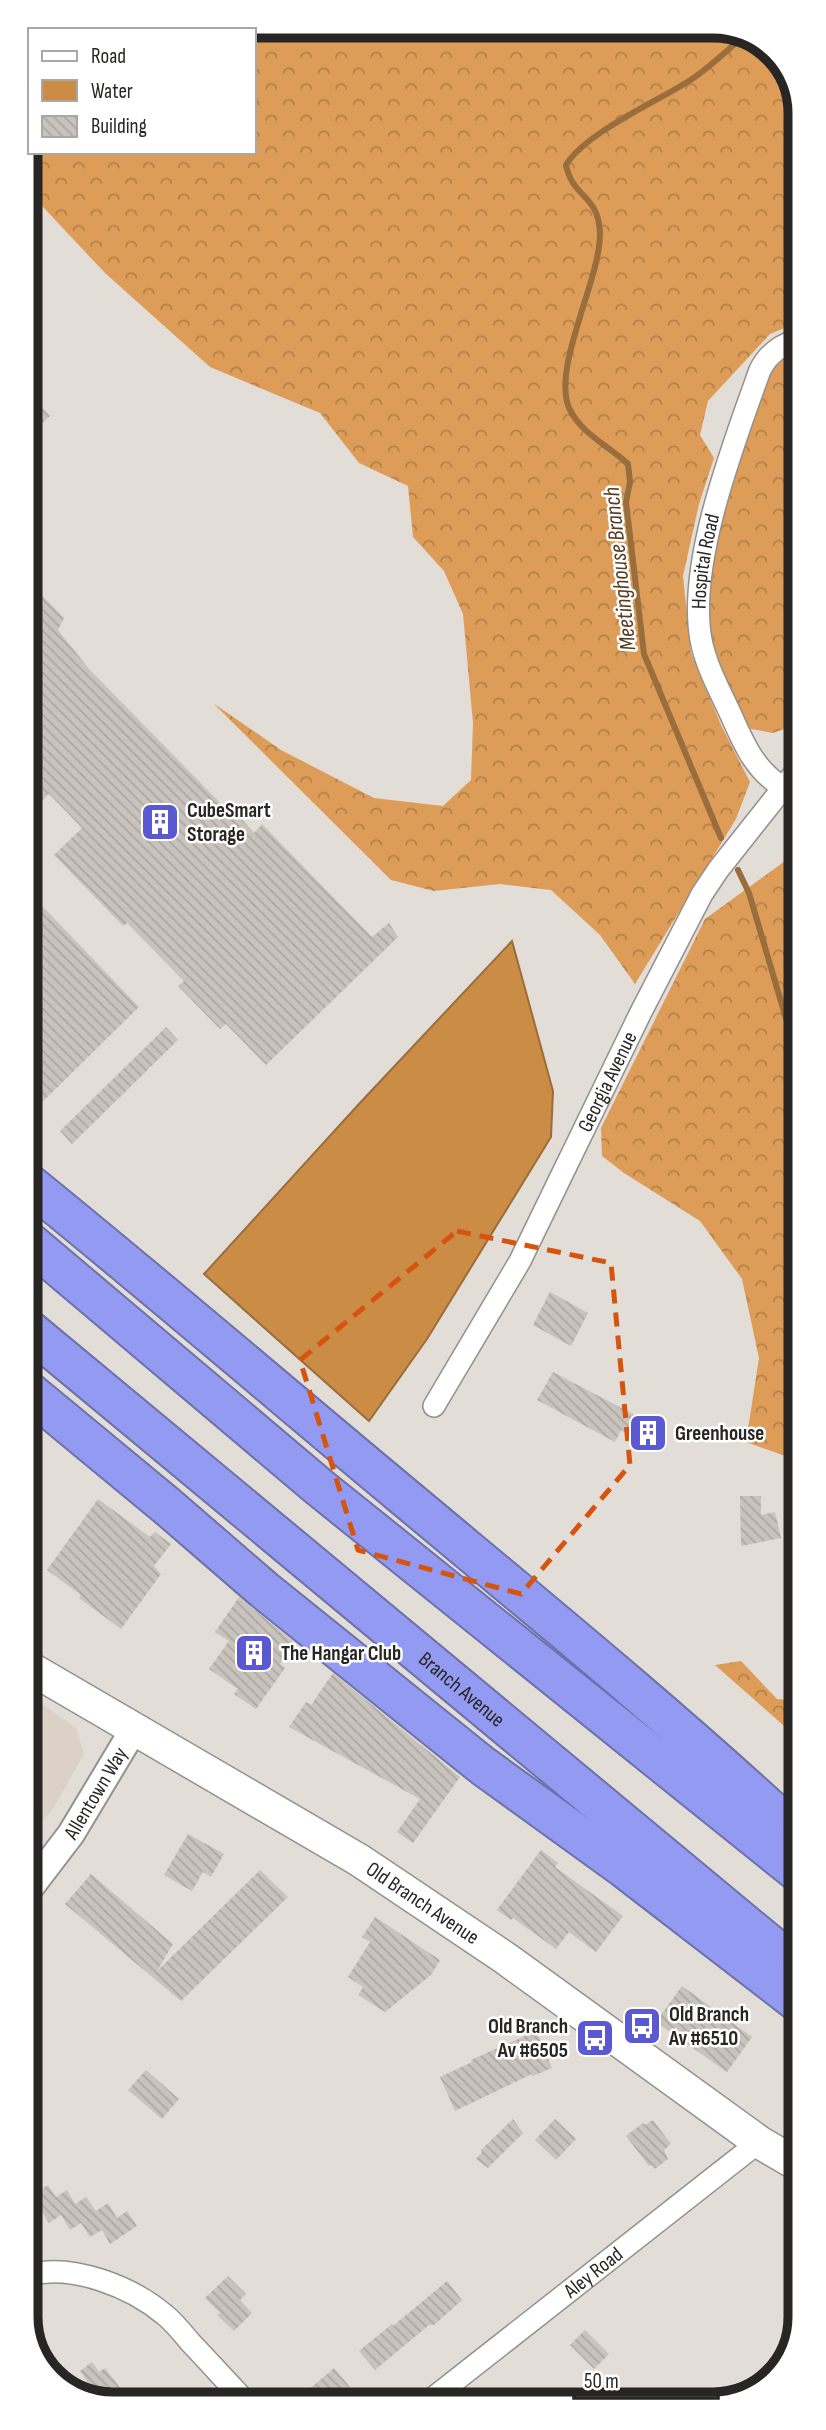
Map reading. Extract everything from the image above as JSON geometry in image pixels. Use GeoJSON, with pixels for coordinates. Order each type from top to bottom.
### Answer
{"type":"FeatureCollection","features":[{"type":"Feature","properties":{"kind":"highway"},"geometry":{"type":"LineString","coordinates":[[39,1192],[547,1614],[788,1826]]}},
{"type":"Feature","properties":{"kind":"highway"},"geometry":{"type":"LineString","coordinates":[[39,1250],[320,1487],[788,1864]]}},
{"type":"Feature","properties":{"kind":"highway","name":"Branch Avenue"},"geometry":{"type":"LineString","coordinates":[[39,1338],[788,1960]]}},
{"type":"Feature","properties":{"kind":"highway"},"geometry":{"type":"LineString","coordinates":[[39,1400],[263,1589],[482,1766],[624,1868],[788,1995]]}},
{"type":"Feature","properties":{"kind":"main road","name":"Old Branch Avenue"},"geometry":{"type":"LineString","coordinates":[[39,1673],[359,1860],[505,1958],[759,2142],[788,2159]]}},
{"type":"Feature","properties":{"kind":"street","name":"Hospital Road"},"geometry":{"type":"LineString","coordinates":[[782,787],[767,777],[746,749],[717,684],[702,641],[699,599],[716,507],[760,370],[766,358],[781,345],[788,343]]}},
{"type":"Feature","properties":{"kind":"street","name":"Georgia Avenue"},"geometry":{"type":"LineString","coordinates":[[434,1406],[520,1261],[641,1012],[702,894],[788,780]]}},
{"type":"Feature","properties":{"kind":"street","name":"Allentown Way"},"geometry":{"type":"LineString","coordinates":[[39,1876],[71,1834],[134,1729]]}},
{"type":"Feature","properties":{"kind":"street","name":"Aley Road"},"geometry":{"type":"LineString","coordinates":[[441,2392],[759,2142]]}},
{"type":"Feature","properties":{"kind":"street"},"geometry":{"type":"LineString","coordinates":[[39,2273],[57,2270],[95,2278],[131,2294],[165,2315],[236,2391]]}},
{"type":"Feature","properties":{"kind":"highlighted area"},"geometry":{"type":"Polygon","coordinates":[[[457,1231],[611,1263],[630,1465],[521,1594],[358,1550],[300,1360],[457,1231]]]}},
{"type":"Feature","properties":{"kind":"shaded area"},"geometry":{"type":"Polygon","coordinates":[[[39,1702],[76,1728],[84,1754],[54,1807],[39,1826],[39,1702]]]}},
{"type":"Feature","properties":{"kind":"green space"},"geometry":{"type":"Polygon","coordinates":[[[256,39],[717,39],[741,44],[750,49],[775,72],[785,94],[788,113],[788,327],[770,334],[708,401],[700,435],[714,458],[699,504],[683,576],[691,653],[721,725],[750,782],[736,819],[635,984],[600,935],[551,890],[500,884],[434,891],[391,880],[213,703],[281,750],[374,798],[443,806],[471,780],[473,723],[463,614],[444,571],[413,537],[408,486],[359,463],[320,413],[210,367],[105,273],[39,203],[39,154],[256,154],[256,39]]]}},
{"type":"Feature","properties":{"kind":"green space"},"geometry":{"type":"Polygon","coordinates":[[[788,349],[788,728],[773,733],[746,728],[716,654],[709,628],[709,588],[711,553],[764,377],[776,357],[788,349]]]}},
{"type":"Feature","properties":{"kind":"green space"},"geometry":{"type":"Polygon","coordinates":[[[788,860],[788,1457],[746,1442],[759,1358],[742,1279],[700,1221],[602,1156],[601,1128],[705,919],[788,860]]]}},
{"type":"Feature","properties":{"kind":"green space"},"geometry":{"type":"Polygon","coordinates":[[[741,1661],[777,1699],[788,1700],[788,1729],[715,1665],[741,1661]]]}},
{"type":"Feature","properties":{"kind":"water"},"geometry":{"type":"Polygon","coordinates":[[[512,941],[553,1091],[551,1137],[427,1339],[369,1421],[204,1274],[512,941]]]}},
{"type":"Feature","properties":{"kind":"building"},"geometry":{"type":"Polygon","coordinates":[[[39,404],[50,416],[39,426],[39,404]]]}},
{"type":"Feature","properties":{"kind":"building","name":"CubeSmart Storage"},"geometry":{"type":"Polygon","coordinates":[[[39,592],[64,618],[58,630],[89,669],[236,819],[239,816],[254,833],[262,824],[372,937],[389,923],[398,937],[266,1065],[226,1024],[220,1029],[178,986],[184,981],[127,923],[123,926],[54,855],[82,828],[49,794],[39,804],[39,592]]]}},
{"type":"Feature","properties":{"kind":"building"},"geometry":{"type":"Polygon","coordinates":[[[39,903],[139,1007],[39,1105],[39,903]]]}},
{"type":"Feature","properties":{"kind":"building"},"geometry":{"type":"Polygon","coordinates":[[[166,1027],[178,1040],[72,1144],[60,1131],[166,1027]]]}},
{"type":"Feature","properties":{"kind":"building"},"geometry":{"type":"Polygon","coordinates":[[[550,1292],[588,1313],[571,1346],[533,1325],[550,1292]]]}},
{"type":"Feature","properties":{"kind":"building"},"geometry":{"type":"Polygon","coordinates":[[[553,1372],[667,1432],[658,1449],[621,1430],[615,1442],[537,1400],[553,1372]]]}},
{"type":"Feature","properties":{"kind":"building"},"geometry":{"type":"Polygon","coordinates":[[[740,1496],[761,1496],[761,1515],[775,1512],[781,1538],[741,1546],[740,1496]]]}},
{"type":"Feature","properties":{"kind":"building"},"geometry":{"type":"Polygon","coordinates":[[[98,1499],[150,1537],[155,1532],[171,1544],[154,1566],[161,1574],[121,1629],[47,1570],[98,1499]]]}},
{"type":"Feature","properties":{"kind":"building","name":"The Hangar Club"},"geometry":{"type":"Polygon","coordinates":[[[239,1597],[295,1643],[280,1664],[285,1668],[256,1709],[234,1694],[238,1689],[209,1669],[229,1641],[215,1632],[239,1597]]]}},
{"type":"Feature","properties":{"kind":"building"},"geometry":{"type":"Polygon","coordinates":[[[333,1673],[460,1777],[413,1843],[397,1832],[420,1799],[289,1727],[306,1702],[311,1705],[333,1673]]]}},
{"type":"Feature","properties":{"kind":"building"},"geometry":{"type":"Polygon","coordinates":[[[188,1834],[224,1854],[211,1877],[203,1872],[192,1891],[164,1875],[188,1834]]]}},
{"type":"Feature","properties":{"kind":"building"},"geometry":{"type":"Polygon","coordinates":[[[541,1850],[558,1863],[555,1867],[623,1916],[596,1952],[569,1932],[556,1949],[513,1918],[511,1920],[497,1910],[541,1850]]]}},
{"type":"Feature","properties":{"kind":"building"},"geometry":{"type":"Polygon","coordinates":[[[260,1870],[288,1897],[181,2001],[65,1904],[91,1874],[173,1944],[157,1971],[260,1870]]]}},
{"type":"Feature","properties":{"kind":"building"},"geometry":{"type":"Polygon","coordinates":[[[375,1917],[440,1960],[431,1975],[385,2012],[358,1995],[363,1987],[348,1977],[370,1942],[362,1937],[375,1917]]]}},
{"type":"Feature","properties":{"kind":"building"},"geometry":{"type":"Polygon","coordinates":[[[682,1986],[752,2037],[727,2072],[656,2022],[682,1986]]]}},
{"type":"Feature","properties":{"kind":"building"},"geometry":{"type":"Polygon","coordinates":[[[536,2031],[552,2068],[533,2076],[532,2074],[455,2111],[440,2077],[536,2031]]]}},
{"type":"Feature","properties":{"kind":"building"},"geometry":{"type":"Polygon","coordinates":[[[146,2070],[179,2099],[162,2119],[128,2090],[146,2070]]]}},
{"type":"Feature","properties":{"kind":"building"},"geometry":{"type":"Polygon","coordinates":[[[513,2119],[523,2133],[488,2168],[476,2159],[481,2150],[513,2119]]]}},
{"type":"Feature","properties":{"kind":"building"},"geometry":{"type":"Polygon","coordinates":[[[555,2119],[576,2139],[556,2160],[535,2140],[555,2119]]]}},
{"type":"Feature","properties":{"kind":"building"},"geometry":{"type":"Polygon","coordinates":[[[653,2120],[671,2144],[664,2150],[668,2159],[655,2169],[652,2165],[649,2166],[626,2136],[643,2123],[645,2125],[653,2120]]]}},
{"type":"Feature","properties":{"kind":"building"},"geometry":{"type":"Polygon","coordinates":[[[48,2185],[56,2197],[67,2190],[75,2204],[86,2197],[96,2211],[108,2203],[117,2218],[127,2211],[137,2226],[110,2244],[102,2230],[90,2237],[81,2223],[70,2230],[61,2215],[49,2223],[39,2210],[39,2191],[48,2185]]]}},
{"type":"Feature","properties":{"kind":"building"},"geometry":{"type":"Polygon","coordinates":[[[228,2276],[246,2294],[240,2300],[252,2313],[234,2331],[217,2315],[220,2313],[205,2298],[228,2276]]]}},
{"type":"Feature","properties":{"kind":"building"},"geometry":{"type":"Polygon","coordinates":[[[447,2281],[462,2300],[375,2370],[359,2351],[447,2281]]]}},
{"type":"Feature","properties":{"kind":"building"},"geometry":{"type":"Polygon","coordinates":[[[585,2330],[609,2354],[594,2369],[570,2345],[585,2330]]]}},
{"type":"Feature","properties":{"kind":"building"},"geometry":{"type":"Polygon","coordinates":[[[92,2362],[99,2372],[105,2368],[123,2391],[89,2388],[83,2384],[87,2381],[80,2371],[92,2362]]]}},
{"type":"Feature","properties":{"kind":"building"},"geometry":{"type":"Polygon","coordinates":[[[334,2368],[350,2387],[345,2391],[307,2391],[334,2368]]]}},
{"type":"Feature","properties":{"kind":"waterway","name":"Meetinghouse Branch"},"geometry":{"type":"LineString","coordinates":[[721,838],[644,654],[626,502],[630,482],[628,464],[575,419],[566,393],[566,373],[598,253],[600,234],[595,211],[574,185],[566,165],[575,153],[604,130],[696,76],[736,43]]}},
{"type":"Feature","properties":{"kind":"waterway","name":"Meetinghouse Branch"},"geometry":{"type":"LineString","coordinates":[[738,870],[749,893],[788,1029]]}},
{"type":"Feature","properties":{"kind":"place","name":"CubeSmart Storage"},"geometry":{"type":"Point","coordinates":[160,822]}},
{"type":"Feature","properties":{"kind":"place","name":"Greenhouse"},"geometry":{"type":"Point","coordinates":[648,1433]}},
{"type":"Feature","properties":{"kind":"place","name":"The Hangar Club"},"geometry":{"type":"Point","coordinates":[254,1653]}},
{"type":"Feature","properties":{"kind":"place","name":"Old Branch Av #6510"},"geometry":{"type":"Point","coordinates":[642,2026]}},
{"type":"Feature","properties":{"kind":"place","name":"Old Branch Av #6505"},"geometry":{"type":"Point","coordinates":[595,2038]}}]}
